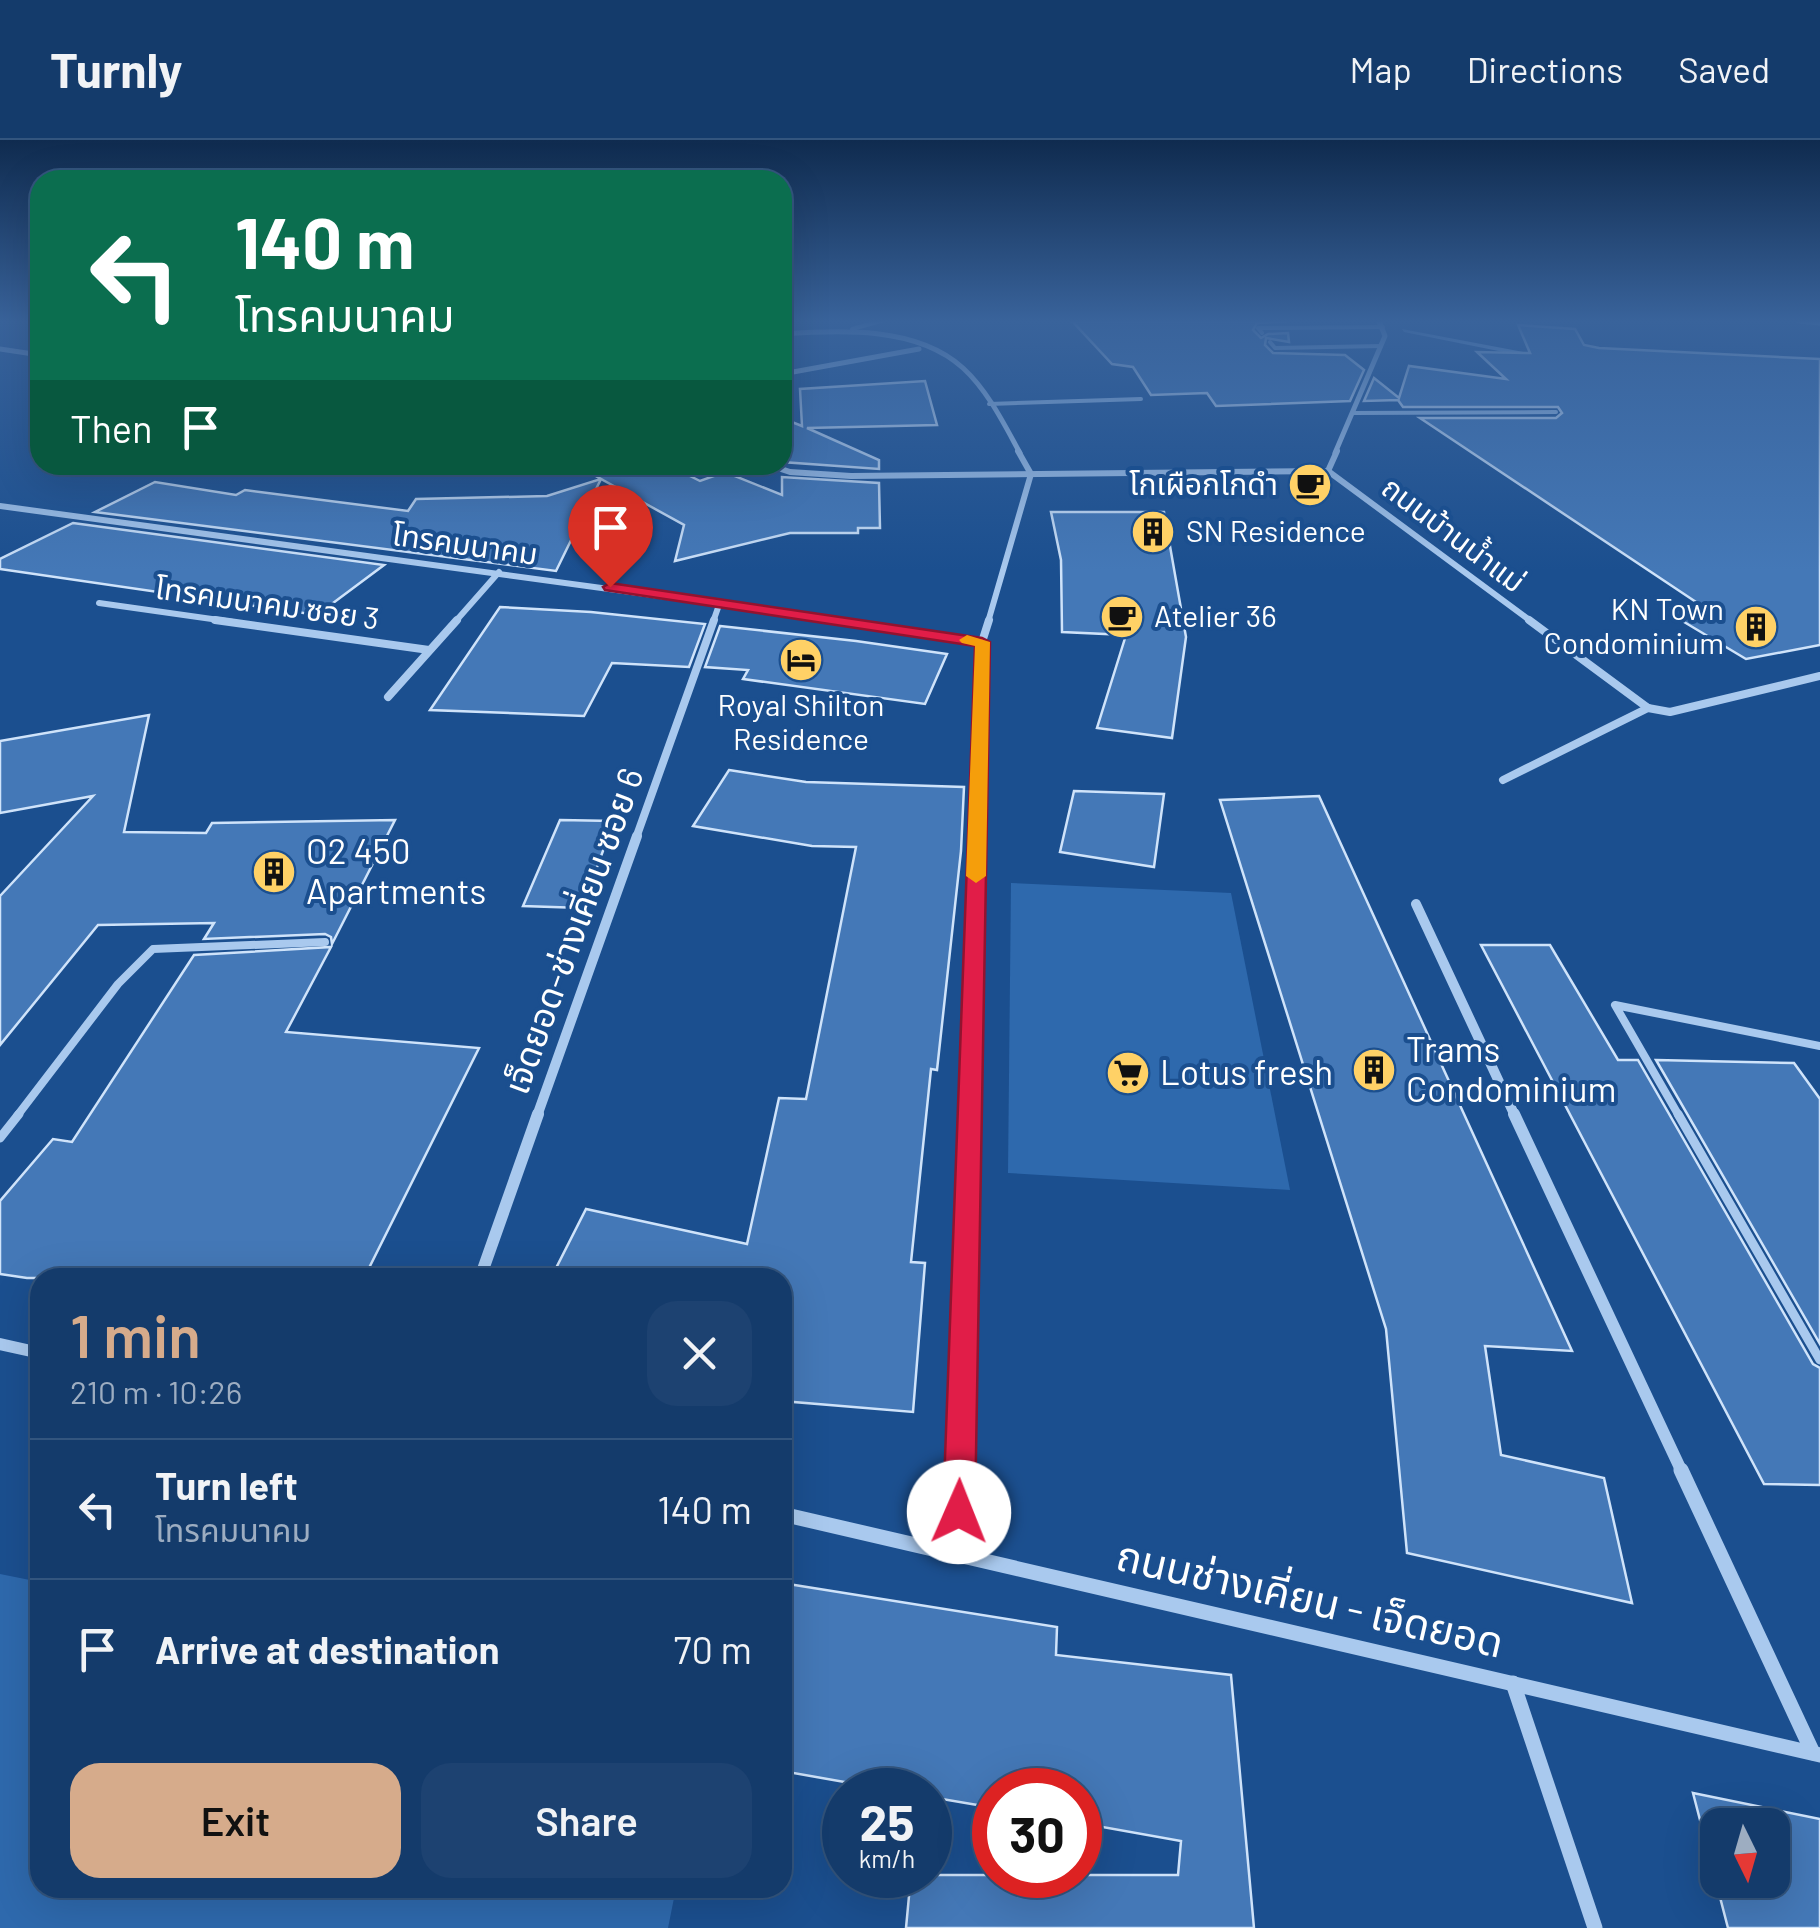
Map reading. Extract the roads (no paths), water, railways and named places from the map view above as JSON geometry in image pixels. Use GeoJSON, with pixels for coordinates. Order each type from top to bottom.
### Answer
{"type":"FeatureCollection","features":[{"type":"Feature","properties":{"kind":"street"},"geometry":{"type":"LineString","coordinates":[[958,1552],[982,642],[1031,474],[989,404]]}},
{"type":"Feature","properties":{"kind":"street"},"geometry":{"type":"LineString","coordinates":[[792,472],[851,476],[1328,470],[1357,404]]}},
{"type":"Feature","properties":{"kind":"street","name":"ถนนบ้านน้ำแม่"},"geometry":{"type":"LineString","coordinates":[[1328,470],[1648,708]]}},
{"type":"Feature","properties":{"kind":"street","name":"โทรคมนาคม"},"geometry":{"type":"LineString","coordinates":[[0,506],[720,602],[982,642]]}},
{"type":"Feature","properties":{"kind":"street","name":"โทรคมนาคม ซอย 3"},"geometry":{"type":"LineString","coordinates":[[388,697],[499,572]]}},
{"type":"Feature","properties":{"kind":"street","name":"เจ็ดยอด-ช่างเคี่ยน ซอย 6"},"geometry":{"type":"LineString","coordinates":[[484,1268],[720,602]]}},
{"type":"Feature","properties":{"kind":"street","name":"โทรคมนาคม ซอย 3"},"geometry":{"type":"LineString","coordinates":[[99,603],[429,650]]}},
{"type":"Feature","properties":{"kind":"street"},"geometry":{"type":"LineString","coordinates":[[1502,780],[1648,708],[1670,712],[1820,676]]}},
{"type":"Feature","properties":{"kind":"street"},"geometry":{"type":"LineString","coordinates":[[1416,904],[1816,1754]]}},
{"type":"Feature","properties":{"kind":"street"},"geometry":{"type":"LineString","coordinates":[[0,1344],[30,1351]]}},
{"type":"Feature","properties":{"kind":"street","name":"ถนนช่างเคี่ยน - เจ็ดยอด"},"geometry":{"type":"LineString","coordinates":[[792,1516],[1816,1754]]}},
{"type":"Feature","properties":{"kind":"street"},"geometry":{"type":"LineString","coordinates":[[1513,1683],[1595,1928]]}},
{"type":"Feature","properties":{"kind":"lane"},"geometry":{"type":"LineString","coordinates":[[1353,413],[1556,412]]}},
{"type":"Feature","properties":{"kind":"lane"},"geometry":{"type":"LineString","coordinates":[[0,1138],[118,984],[153,949],[324,942]]}},
{"type":"Feature","properties":{"kind":"lane"},"geometry":{"type":"LineString","coordinates":[[1820,1046],[1615,1005],[1820,1360]]}},
{"type":"Feature","properties":{"kind":"place","name":"โกเผือกโกดำ"},"geometry":{"type":"Point","coordinates":[1310,485]}},
{"type":"Feature","properties":{"kind":"place","name":"SN Residence"},"geometry":{"type":"Point","coordinates":[1153,532]}},
{"type":"Feature","properties":{"kind":"place","name":"Atelier 36"},"geometry":{"type":"Point","coordinates":[1122,617]}},
{"type":"Feature","properties":{"kind":"place","name":"KN Town Condominium"},"geometry":{"type":"Point","coordinates":[1756,627]}},
{"type":"Feature","properties":{"kind":"place","name":"Royal Shilton Residence"},"geometry":{"type":"Point","coordinates":[801,660]}},
{"type":"Feature","properties":{"kind":"place","name":"O2 450 Apartments"},"geometry":{"type":"Point","coordinates":[274,872]}},
{"type":"Feature","properties":{"kind":"place","name":"Trams Condominium"},"geometry":{"type":"Point","coordinates":[1374,1070]}},
{"type":"Feature","properties":{"kind":"place","name":"Lotus fresh"},"geometry":{"type":"Point","coordinates":[1128,1073]}}]}
